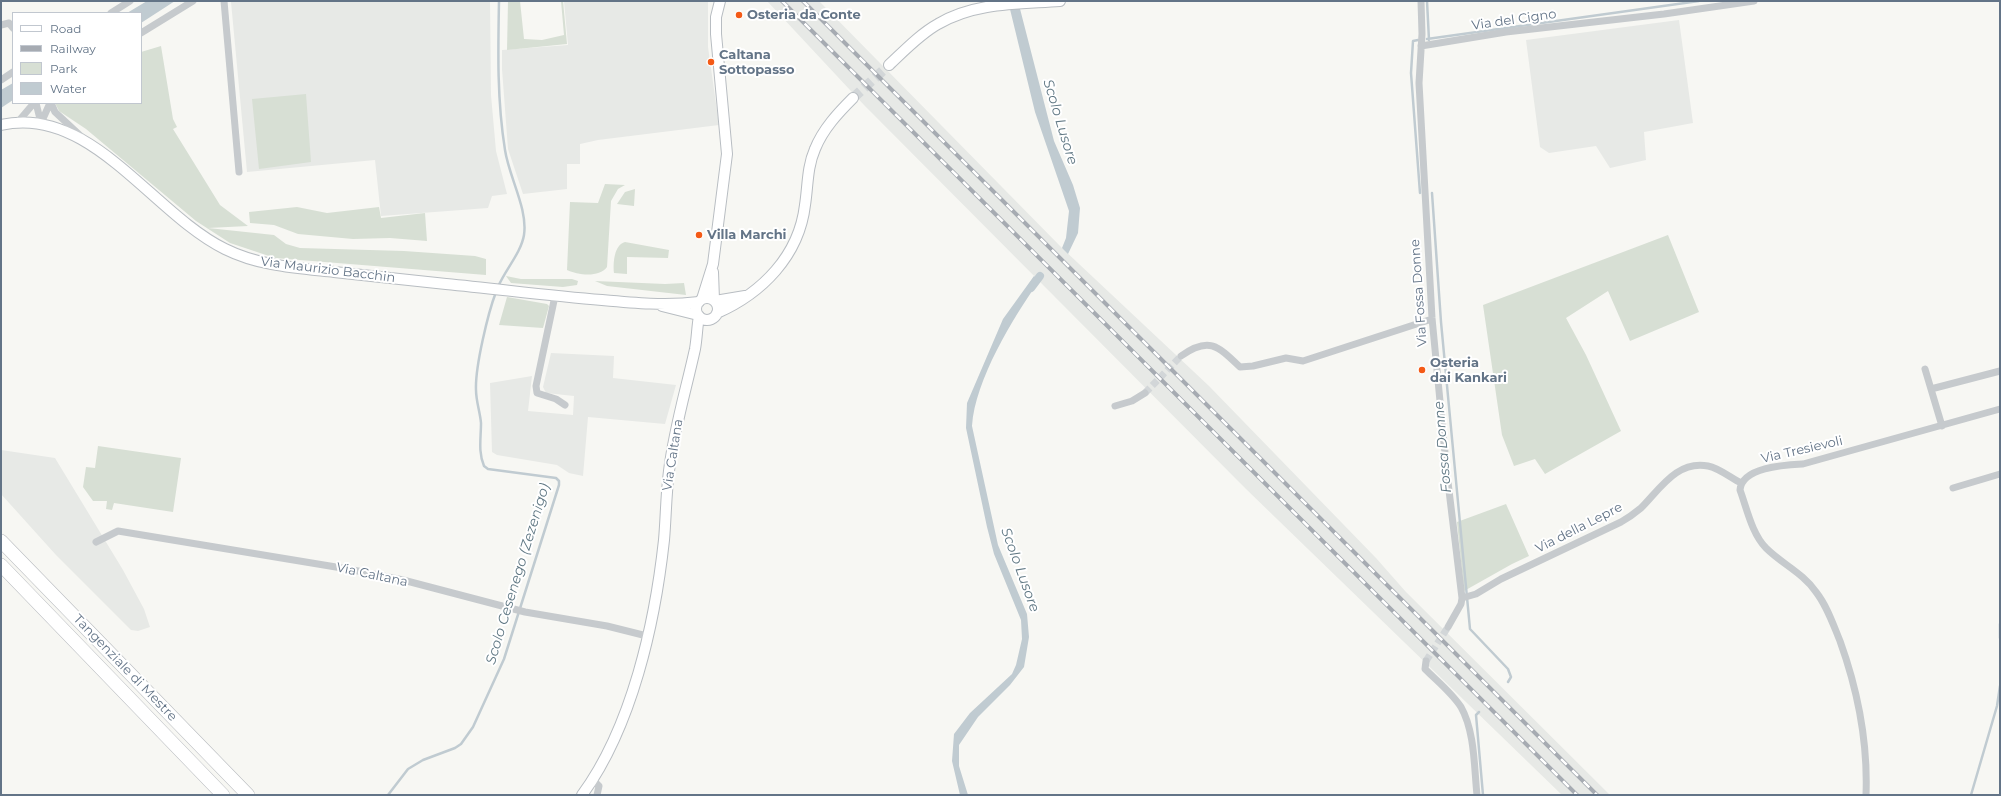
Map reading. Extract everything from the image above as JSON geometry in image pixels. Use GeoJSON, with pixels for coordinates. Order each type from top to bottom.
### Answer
{"type":"FeatureCollection","features":[{"type":"Feature","properties":{"kind":"highway","name":"Tangenziale di Mestre"},"geometry":{"type":"LineString","coordinates":[[1,541],[248,795]]}},
{"type":"Feature","properties":{"kind":"highway","name":"Tangenziale di Mestre"},"geometry":{"type":"LineString","coordinates":[[1,565],[223,795]]}},
{"type":"Feature","properties":{"kind":"main road"},"geometry":{"type":"LineString","coordinates":[[714,316],[718,306],[715,300],[713,264],[727,154],[716,34],[716,17],[720,1]]}},
{"type":"Feature","properties":{"kind":"main road"},"geometry":{"type":"LineString","coordinates":[[889,65],[937,24],[956,15],[977,8],[1060,1]]}},
{"type":"Feature","properties":{"kind":"main road"},"geometry":{"type":"LineString","coordinates":[[713,264],[700,301],[696,308],[699,315],[704,319],[714,316],[738,303],[772,276],[788,257],[803,220],[810,166],[815,149],[832,122],[853,98]]}},
{"type":"Feature","properties":{"kind":"main road","name":"Via Maurizio Bacchin"},"geometry":{"type":"LineString","coordinates":[[1,125],[41,123],[68,131],[87,142],[194,230],[225,249],[248,259],[294,268],[555,296],[657,304],[700,301]]}},
{"type":"Feature","properties":{"kind":"main road"},"geometry":{"type":"LineString","coordinates":[[700,301],[707,298],[715,300],[747,295]]}},
{"type":"Feature","properties":{"kind":"main road","name":"Via Maurizio Bacchin"},"geometry":{"type":"LineString","coordinates":[[657,304],[671,310],[699,315]]}},
{"type":"Feature","properties":{"kind":"main road","name":"Via Caltana"},"geometry":{"type":"LineString","coordinates":[[582,795],[593,780],[610,749],[624,715],[647,636],[658,587],[664,540],[671,455],[695,347],[699,315]]}},
{"type":"Feature","properties":{"kind":"main road","name":"Via Caltana"},"geometry":{"type":"LineString","coordinates":[[695,347],[714,316]]}},
{"type":"Feature","properties":{"kind":"street"},"geometry":{"type":"LineString","coordinates":[[113,12],[130,1]]}},
{"type":"Feature","properties":{"kind":"street"},"geometry":{"type":"LineString","coordinates":[[142,32],[193,1]]}},
{"type":"Feature","properties":{"kind":"street"},"geometry":{"type":"LineString","coordinates":[[224,1],[240,172]]}},
{"type":"Feature","properties":{"kind":"street","name":"Via Fossa Donne"},"geometry":{"type":"LineString","coordinates":[[1421,1],[1421,46],[1418,84],[1432,319],[1447,474],[1464,598]]}},
{"type":"Feature","properties":{"kind":"street","name":"Via del Cigno"},"geometry":{"type":"LineString","coordinates":[[1421,46],[1506,32],[1664,14],[1754,1]]}},
{"type":"Feature","properties":{"kind":"street"},"geometry":{"type":"LineString","coordinates":[[1,25],[9,23],[12,27]]}},
{"type":"Feature","properties":{"kind":"street"},"geometry":{"type":"LineString","coordinates":[[1,80],[12,73]]}},
{"type":"Feature","properties":{"kind":"street"},"geometry":{"type":"LineString","coordinates":[[17,123],[34,104]]}},
{"type":"Feature","properties":{"kind":"street"},"geometry":{"type":"LineString","coordinates":[[35,104],[41,123]]}},
{"type":"Feature","properties":{"kind":"street"},"geometry":{"type":"LineString","coordinates":[[41,123],[50,104]]}},
{"type":"Feature","properties":{"kind":"street"},"geometry":{"type":"LineString","coordinates":[[51,104],[55,112],[73,127],[87,142]]}},
{"type":"Feature","properties":{"kind":"street"},"geometry":{"type":"LineString","coordinates":[[555,296],[536,386],[537,393],[556,399],[565,405]]}},
{"type":"Feature","properties":{"kind":"street"},"geometry":{"type":"LineString","coordinates":[[1181,356],[1194,347],[1210,344],[1226,353],[1240,367],[1252,366],[1286,358],[1303,361],[1432,319]]}},
{"type":"Feature","properties":{"kind":"street"},"geometry":{"type":"LineString","coordinates":[[1925,369],[1942,426]]}},
{"type":"Feature","properties":{"kind":"street"},"geometry":{"type":"LineString","coordinates":[[1931,389],[2000,371]]}},
{"type":"Feature","properties":{"kind":"street"},"geometry":{"type":"LineString","coordinates":[[1115,406],[1132,402],[1145,393]]}},
{"type":"Feature","properties":{"kind":"street","name":"Via Tresievoli"},"geometry":{"type":"LineString","coordinates":[[1741,483],[1745,478],[1767,469],[1779,466],[1803,464],[2000,409]]}},
{"type":"Feature","properties":{"kind":"street","name":"Via della Lepre"},"geometry":{"type":"LineString","coordinates":[[1464,598],[1476,594],[1501,579],[1621,522],[1639,509],[1670,476],[1682,470],[1695,465],[1709,466],[1741,483]]}},
{"type":"Feature","properties":{"kind":"street"},"geometry":{"type":"LineString","coordinates":[[1953,488],[2000,474]]}},
{"type":"Feature","properties":{"kind":"street"},"geometry":{"type":"LineString","coordinates":[[1741,483],[1740,490],[1761,541],[1777,557],[1807,580],[1824,603],[1834,626],[1847,661],[1861,715],[1865,745],[1866,795]]}},
{"type":"Feature","properties":{"kind":"street","name":"Via Caltana"},"geometry":{"type":"LineString","coordinates":[[96,542],[118,531],[348,569],[403,580],[525,612],[607,626],[647,636]]}},
{"type":"Feature","properties":{"kind":"street"},"geometry":{"type":"LineString","coordinates":[[1448,627],[1464,598]]}},
{"type":"Feature","properties":{"kind":"street"},"geometry":{"type":"LineString","coordinates":[[1426,661],[1425,669],[1460,706],[1464,715],[1470,735],[1476,795]]}},
{"type":"Feature","properties":{"kind":"street"},"geometry":{"type":"LineString","coordinates":[[593,780],[598,786],[597,795]]}},
{"type":"Feature","properties":{"kind":"shaded area"},"geometry":{"type":"Polygon","coordinates":[[[490,1],[491,95],[496,151],[507,194],[492,196],[488,208],[381,216],[375,160],[247,172],[231,2],[490,1]]]}},
{"type":"Feature","properties":{"kind":"shaded area"},"geometry":{"type":"Polygon","coordinates":[[[564,1],[708,1],[708,47],[719,125],[598,140],[580,144],[580,164],[567,164],[567,189],[523,194],[508,149],[502,50],[568,45],[564,1]]]}},
{"type":"Feature","properties":{"kind":"shaded area"},"geometry":{"type":"Polygon","coordinates":[[[767,1],[819,1],[1062,248],[1209,386],[1376,558],[1406,592],[1610,795],[1562,795],[1246,489],[864,105],[767,1]]]}},
{"type":"Feature","properties":{"kind":"shaded area"},"geometry":{"type":"Polygon","coordinates":[[[1679,20],[1693,123],[1644,132],[1646,160],[1610,168],[1596,146],[1549,153],[1540,147],[1526,40],[1679,20]]]}},
{"type":"Feature","properties":{"kind":"shaded area"},"geometry":{"type":"Polygon","coordinates":[[[551,353],[614,356],[613,378],[676,385],[665,424],[588,417],[583,476],[569,473],[557,465],[497,455],[492,452],[490,383],[532,376],[528,411],[573,415],[574,396],[546,393],[543,387],[551,353]]]}},
{"type":"Feature","properties":{"kind":"shaded area"},"geometry":{"type":"Polygon","coordinates":[[[1,450],[55,458],[123,570],[144,609],[150,627],[138,631],[131,630],[56,555],[1,494],[1,450]]]}},
{"type":"Feature","properties":{"kind":"green space"},"geometry":{"type":"Polygon","coordinates":[[[508,1],[520,1],[524,39],[542,40],[564,35],[561,1],[563,1],[567,44],[507,50],[508,1]]]}},
{"type":"Feature","properties":{"kind":"green space"},"geometry":{"type":"Polygon","coordinates":[[[161,46],[173,119],[177,127],[173,129],[220,205],[248,226],[208,228],[274,235],[286,244],[300,248],[404,251],[475,256],[486,259],[486,275],[275,258],[230,243],[196,221],[86,129],[59,111],[56,104],[142,104],[142,52],[161,46]]]}},
{"type":"Feature","properties":{"kind":"green space"},"geometry":{"type":"Polygon","coordinates":[[[306,94],[311,162],[259,169],[252,99],[306,94]]]}},
{"type":"Feature","properties":{"kind":"green space"},"geometry":{"type":"Polygon","coordinates":[[[605,184],[625,185],[618,189],[611,201],[607,267],[599,273],[594,274],[582,274],[567,270],[570,202],[598,203],[605,184]]]}},
{"type":"Feature","properties":{"kind":"green space"},"geometry":{"type":"Polygon","coordinates":[[[635,189],[634,206],[617,204],[625,192],[635,189]]]}},
{"type":"Feature","properties":{"kind":"green space"},"geometry":{"type":"Polygon","coordinates":[[[297,207],[327,213],[379,207],[381,218],[425,213],[427,241],[390,238],[353,239],[298,234],[274,225],[250,223],[249,212],[297,207]]]}},
{"type":"Feature","properties":{"kind":"green space"},"geometry":{"type":"Polygon","coordinates":[[[1668,235],[1699,312],[1630,341],[1608,291],[1566,318],[1586,355],[1621,431],[1545,474],[1535,459],[1514,466],[1502,435],[1483,305],[1668,235]]]}},
{"type":"Feature","properties":{"kind":"green space"},"geometry":{"type":"Polygon","coordinates":[[[625,242],[669,250],[668,258],[627,257],[627,274],[614,273],[616,250],[625,242]]]}},
{"type":"Feature","properties":{"kind":"green space"},"geometry":{"type":"Polygon","coordinates":[[[506,276],[521,279],[572,279],[578,281],[577,285],[563,287],[511,283],[506,276]]]}},
{"type":"Feature","properties":{"kind":"green space"},"geometry":{"type":"Polygon","coordinates":[[[595,281],[665,284],[684,283],[686,295],[607,286],[595,281]]]}},
{"type":"Feature","properties":{"kind":"green space"},"geometry":{"type":"Polygon","coordinates":[[[507,297],[547,304],[549,306],[543,328],[499,325],[507,297]]]}},
{"type":"Feature","properties":{"kind":"green space"},"geometry":{"type":"Polygon","coordinates":[[[98,446],[181,458],[173,512],[114,503],[112,510],[106,509],[107,501],[93,501],[83,487],[86,467],[95,468],[98,446]]]}},
{"type":"Feature","properties":{"kind":"green space"},"geometry":{"type":"Polygon","coordinates":[[[1506,504],[1529,556],[1464,591],[1457,522],[1506,504]]]}},
{"type":"Feature","properties":{"kind":"water"},"geometry":{"type":"Polygon","coordinates":[[[147,1],[175,1],[142,22],[142,12],[129,12],[147,1]]]}},
{"type":"Feature","properties":{"kind":"water"},"geometry":{"type":"Polygon","coordinates":[[[1008,1],[1018,1],[1054,141],[1073,185],[1080,208],[1078,233],[1068,254],[1062,248],[1066,238],[1069,211],[1035,112],[1008,1]]]}},
{"type":"Feature","properties":{"kind":"water"},"geometry":{"type":"Polygon","coordinates":[[[12,84],[12,101],[1,108],[1,90],[12,84]]]}},
{"type":"Feature","properties":{"kind":"water"},"geometry":{"type":"Polygon","coordinates":[[[1034,276],[1039,281],[1007,331],[980,389],[972,426],[998,545],[1027,614],[1029,637],[1024,667],[1010,685],[978,717],[959,745],[959,766],[968,795],[960,795],[952,761],[954,734],[970,713],[1012,674],[1016,665],[1022,639],[1021,620],[994,554],[987,527],[966,428],[967,403],[1003,319],[1034,276]]]}},
{"type":"Feature","properties":{"kind":"waterway","name":"Scolo Cesenego (Zezenigo)"},"geometry":{"type":"LineString","coordinates":[[498,287],[520,248],[524,235],[521,204],[507,160],[502,131],[498,39],[499,1]]}},
{"type":"Feature","properties":{"kind":"waterway"},"geometry":{"type":"LineString","coordinates":[[1427,1],[1429,40]]}},
{"type":"Feature","properties":{"kind":"waterway"},"geometry":{"type":"LineString","coordinates":[[1427,39],[1699,1]]}},
{"type":"Feature","properties":{"kind":"waterway"},"geometry":{"type":"LineString","coordinates":[[1418,40],[1413,41],[1411,73],[1420,193]]}},
{"type":"Feature","properties":{"kind":"waterway","name":"Fossa Donne"},"geometry":{"type":"LineString","coordinates":[[1432,193],[1441,322],[1470,629],[1508,669],[1511,677],[1508,682]]}},
{"type":"Feature","properties":{"kind":"waterway","name":"Scolo Lusore"},"geometry":{"type":"LineString","coordinates":[[1031,288],[1040,276]]}},
{"type":"Feature","properties":{"kind":"waterway","name":"Scolo Cesenego (Zezenigo)"},"geometry":{"type":"LineString","coordinates":[[388,795],[408,769],[423,760],[455,748],[461,744],[473,727],[504,659],[559,485],[559,481],[556,478],[488,469],[484,466],[482,461],[480,445],[481,423],[476,394],[476,380],[489,313],[496,292]]}},
{"type":"Feature","properties":{"kind":"waterway"},"geometry":{"type":"LineString","coordinates":[[2000,624],[2000,638]]}},
{"type":"Feature","properties":{"kind":"waterway"},"geometry":{"type":"LineString","coordinates":[[1971,795],[1997,706],[2000,686]]}},
{"type":"Feature","properties":{"kind":"waterway","name":"Fossa Donne"},"geometry":{"type":"LineString","coordinates":[[1479,712],[1476,715],[1483,795]]}},
{"type":"Feature","properties":{"kind":"tunnel"},"geometry":{"type":"LineString","coordinates":[[853,98],[889,65]]}},
{"type":"Feature","properties":{"kind":"tunnel"},"geometry":{"type":"LineString","coordinates":[[1145,393],[1181,356]]}},
{"type":"Feature","properties":{"kind":"tunnel"},"geometry":{"type":"LineString","coordinates":[[1426,661],[1448,627]]}},
{"type":"Feature","properties":{"kind":"railway"},"geometry":{"type":"LineString","coordinates":[[782,1],[1577,795]]}},
{"type":"Feature","properties":{"kind":"railway"},"geometry":{"type":"LineString","coordinates":[[803,1],[1597,795]]}},
{"type":"Feature","properties":{"kind":"place","name":"Osteria da Conte"},"geometry":{"type":"Point","coordinates":[739,15]}},
{"type":"Feature","properties":{"kind":"place","name":"Caltana Sottopasso"},"geometry":{"type":"Point","coordinates":[711,62]}},
{"type":"Feature","properties":{"kind":"place","name":"Villa Marchi"},"geometry":{"type":"Point","coordinates":[699,235]}},
{"type":"Feature","properties":{"kind":"place","name":"Osteria dai Kankari"},"geometry":{"type":"Point","coordinates":[1422,370]}}]}
